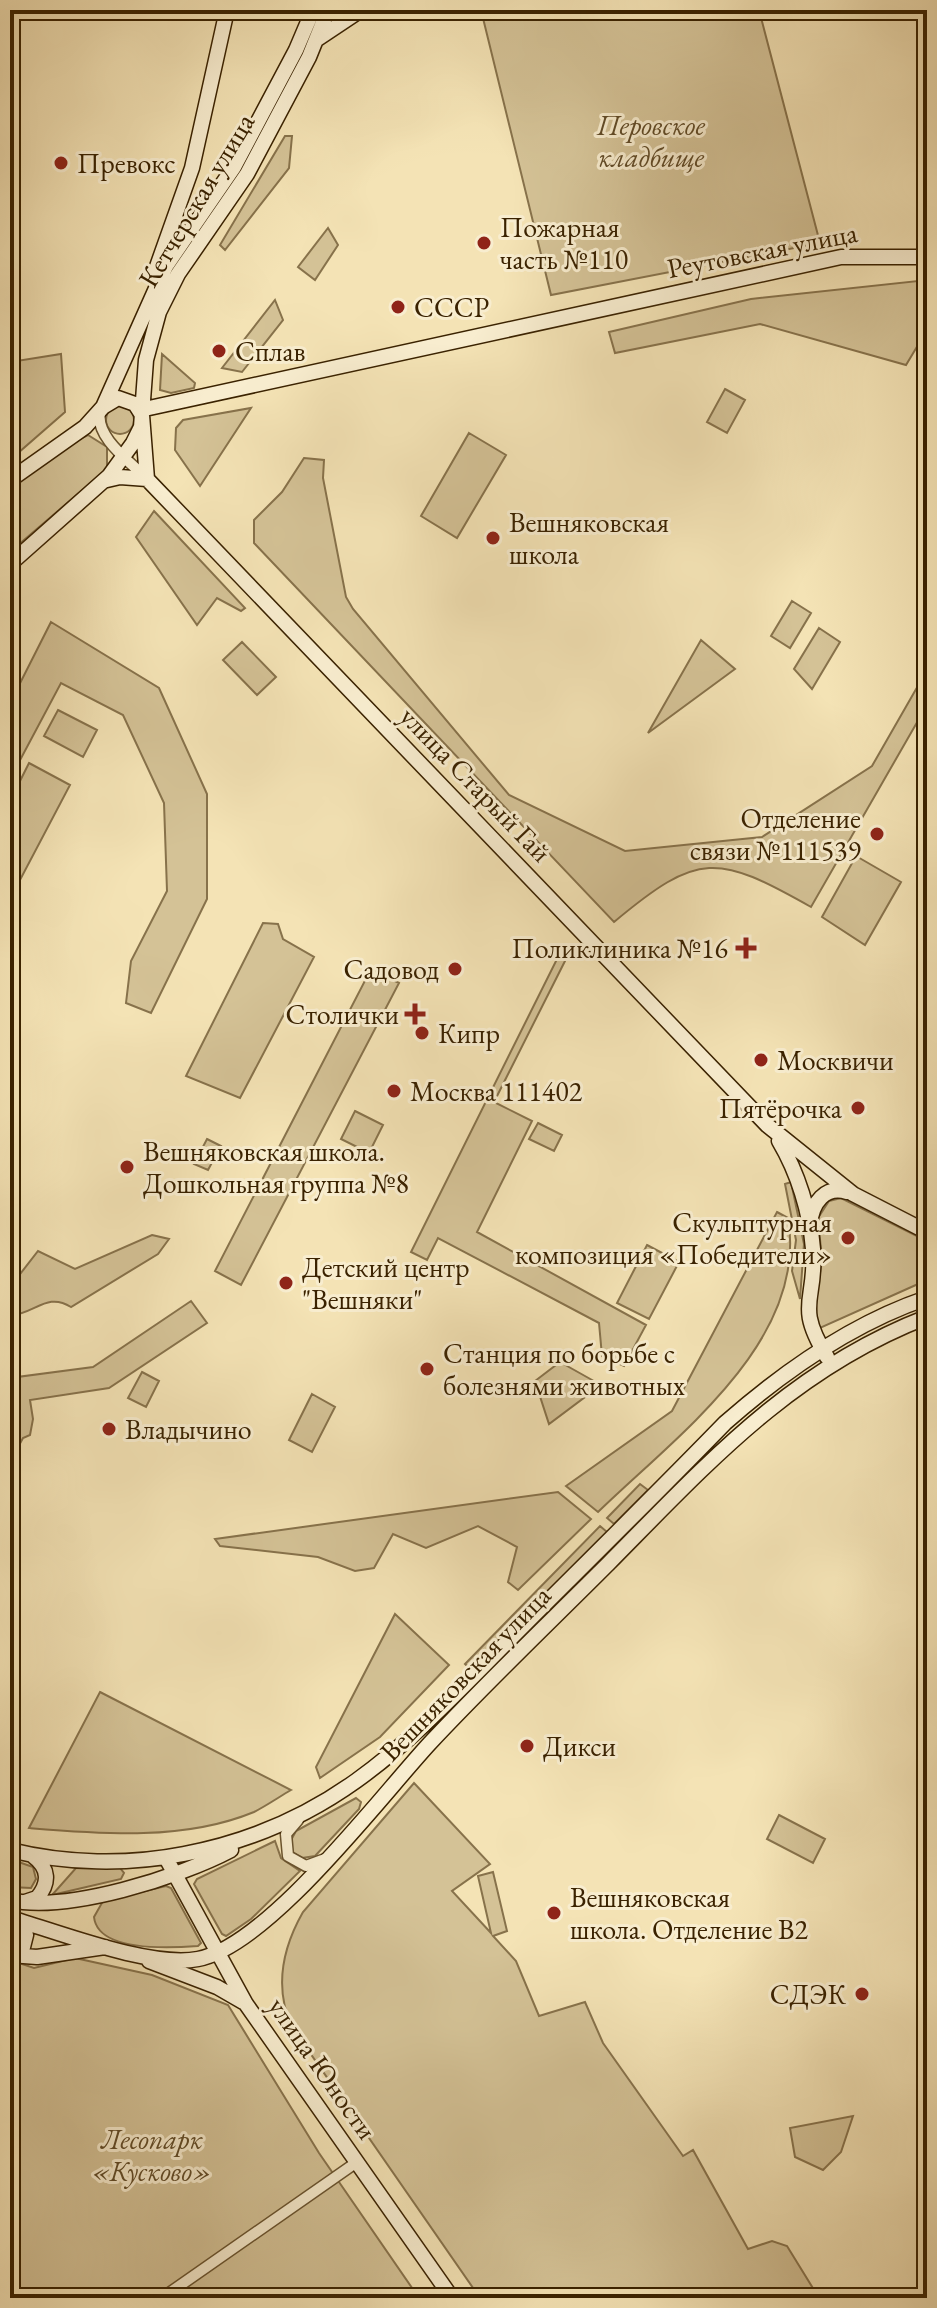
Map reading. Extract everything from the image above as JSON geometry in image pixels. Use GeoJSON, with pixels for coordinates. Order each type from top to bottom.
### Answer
{"type":"FeatureCollection","features":[{"type":"Feature","properties":{"kind":"main road"},"geometry":{"type":"LineString","coordinates":[[145,307],[192,168],[227,10]]}},
{"type":"Feature","properties":{"kind":"main road","name":"Кетчерская улица"},"geometry":{"type":"LineString","coordinates":[[10,480],[85,427],[103,407],[145,307],[166,266],[234,167],[296,50],[313,10]]}},
{"type":"Feature","properties":{"kind":"main road","name":"Кетчерская улица"},"geometry":{"type":"LineString","coordinates":[[10,564],[103,482],[125,456],[141,418],[146,360],[159,312],[178,274],[247,174],[316,40],[328,10]]}},
{"type":"Feature","properties":{"kind":"main road"},"geometry":{"type":"LineString","coordinates":[[316,40],[361,10]]}},
{"type":"Feature","properties":{"kind":"main road","name":"Реутовская улица"},"geometry":{"type":"LineString","coordinates":[[141,418],[841,257],[927,257]]}},
{"type":"Feature","properties":{"kind":"main road"},"geometry":{"type":"LineString","coordinates":[[103,407],[112,399],[123,398],[141,418],[147,479],[120,477],[103,482]]}},
{"type":"Feature","properties":{"kind":"main road","name":"улица Старый Гай"},"geometry":{"type":"LineString","coordinates":[[147,479],[767,1125],[853,1194]]}},
{"type":"Feature","properties":{"kind":"main road","name":"улица Старый Гай"},"geometry":{"type":"LineString","coordinates":[[767,1125],[786,1153],[810,1228]]}},
{"type":"Feature","properties":{"kind":"main road","name":"улица Старый Гай"},"geometry":{"type":"LineString","coordinates":[[832,1365],[806,1313],[813,1266],[812,1210],[823,1194],[837,1189],[853,1194],[927,1232]]}},
{"type":"Feature","properties":{"kind":"main road","name":"Вешняковская улица"},"geometry":{"type":"LineString","coordinates":[[10,1850],[38,1857],[121,1861],[166,1858],[253,1838],[299,1818],[351,1787],[409,1740],[761,1391],[823,1350],[879,1319],[927,1298]]}},
{"type":"Feature","properties":{"kind":"main road","name":"Вешняковская улица"},"geometry":{"type":"LineString","coordinates":[[10,1954],[37,1957],[110,1946],[130,1953],[185,1960],[218,1953],[257,1927],[328,1857],[440,1733],[756,1418],[795,1387],[832,1365],[927,1317]]}},
{"type":"Feature","properties":{"kind":"main road"},"geometry":{"type":"LineString","coordinates":[[15,1901],[53,1903],[177,1876],[253,1838]]}},
{"type":"Feature","properties":{"kind":"main road"},"geometry":{"type":"LineString","coordinates":[[15,1901],[37,1898],[45,1887],[46,1872],[38,1857]]}},
{"type":"Feature","properties":{"kind":"main road","name":"улица Юности"},"geometry":{"type":"LineString","coordinates":[[166,1858],[246,2004],[452,2298]]}},
{"type":"Feature","properties":{"kind":"main road"},"geometry":{"type":"LineString","coordinates":[[10,1920],[110,1946]]}},
{"type":"Feature","properties":{"kind":"main road"},"geometry":{"type":"LineString","coordinates":[[10,1920],[26,1935],[23,1947],[10,1954]]}},
{"type":"Feature","properties":{"kind":"main road"},"geometry":{"type":"LineString","coordinates":[[130,1953],[217,1987],[246,2004]]}},
{"type":"Feature","properties":{"kind":"street"},"geometry":{"type":"LineString","coordinates":[[103,407],[98,421],[104,434],[120,442],[141,418]]}},
{"type":"Feature","properties":{"kind":"street","name":"улица Старый Гай"},"geometry":{"type":"LineString","coordinates":[[104,434],[147,479]]}},
{"type":"Feature","properties":{"kind":"street"},"geometry":{"type":"LineString","coordinates":[[672,1476],[684,1476],[684,1488]]}},
{"type":"Feature","properties":{"kind":"street"},"geometry":{"type":"LineString","coordinates":[[299,1818],[286,1834],[288,1856],[306,1866],[328,1857]]}},
{"type":"Feature","properties":{"kind":"street"},"geometry":{"type":"LineString","coordinates":[[162,2298],[357,2162]]}},
{"type":"Feature","properties":{"kind":"green space","name":"Перовское кладбище"},"geometry":{"type":"Polygon","coordinates":[[[481,10],[759,10],[820,243],[551,295],[481,10]]]}},
{"type":"Feature","properties":{"kind":"green space"},"geometry":{"type":"Polygon","coordinates":[[[285,136],[292,136],[289,168],[225,250],[220,245],[285,136]]]}},
{"type":"Feature","properties":{"kind":"green space"},"geometry":{"type":"Polygon","coordinates":[[[328,228],[338,245],[315,280],[298,267],[328,228]]]}},
{"type":"Feature","properties":{"kind":"green space"},"geometry":{"type":"Polygon","coordinates":[[[927,280],[927,343],[921,340],[906,365],[760,324],[615,353],[609,332],[751,299],[927,280]]]}},
{"type":"Feature","properties":{"kind":"green space"},"geometry":{"type":"Polygon","coordinates":[[[275,300],[283,320],[242,372],[222,368],[275,300]]]}},
{"type":"Feature","properties":{"kind":"green space"},"geometry":{"type":"Polygon","coordinates":[[[61,354],[65,412],[10,460],[10,362],[61,354]]]}},
{"type":"Feature","properties":{"kind":"green space"},"geometry":{"type":"Polygon","coordinates":[[[162,354],[195,383],[194,388],[171,393],[160,390],[162,354]]]}},
{"type":"Feature","properties":{"kind":"green space"},"geometry":{"type":"Polygon","coordinates":[[[725,389],[745,400],[727,433],[707,422],[725,389]]]}},
{"type":"Feature","properties":{"kind":"green space"},"geometry":{"type":"Polygon","coordinates":[[[120,406],[130,410],[134,420],[130,430],[120,434],[110,430],[106,420],[110,410],[120,406]]]}},
{"type":"Feature","properties":{"kind":"green space"},"geometry":{"type":"Polygon","coordinates":[[[251,408],[200,486],[175,450],[176,428],[183,420],[251,408]]]}},
{"type":"Feature","properties":{"kind":"green space"},"geometry":{"type":"Polygon","coordinates":[[[469,433],[506,455],[457,538],[421,516],[469,433]]]}},
{"type":"Feature","properties":{"kind":"green space"},"geometry":{"type":"Polygon","coordinates":[[[88,435],[107,447],[107,469],[10,552],[10,487],[57,450],[88,435]]]}},
{"type":"Feature","properties":{"kind":"green space"},"geometry":{"type":"Polygon","coordinates":[[[304,458],[324,460],[323,478],[346,597],[353,609],[509,795],[625,851],[762,837],[872,766],[927,670],[927,705],[811,907],[753,877],[709,868],[689,872],[667,882],[614,922],[254,543],[254,520],[282,492],[304,458]]]}},
{"type":"Feature","properties":{"kind":"green space"},"geometry":{"type":"Polygon","coordinates":[[[154,511],[245,608],[241,611],[217,598],[197,625],[136,537],[154,511]]]}},
{"type":"Feature","properties":{"kind":"green space"},"geometry":{"type":"Polygon","coordinates":[[[792,601],[811,613],[790,648],[771,636],[792,601]]]}},
{"type":"Feature","properties":{"kind":"green space"},"geometry":{"type":"Polygon","coordinates":[[[51,622],[159,688],[207,794],[207,899],[151,1013],[126,1003],[131,961],[167,891],[164,803],[123,715],[61,683],[10,779],[10,703],[51,622]]]}},
{"type":"Feature","properties":{"kind":"green space"},"geometry":{"type":"Polygon","coordinates":[[[819,628],[840,642],[812,689],[794,669],[819,628]]]}},
{"type":"Feature","properties":{"kind":"green space"},"geometry":{"type":"Polygon","coordinates":[[[701,640],[735,669],[648,733],[701,640]]]}},
{"type":"Feature","properties":{"kind":"green space"},"geometry":{"type":"Polygon","coordinates":[[[242,642],[276,677],[257,695],[223,660],[242,642]]]}},
{"type":"Feature","properties":{"kind":"green space"},"geometry":{"type":"Polygon","coordinates":[[[58,710],[97,730],[83,757],[44,736],[58,710]]]}},
{"type":"Feature","properties":{"kind":"green space"},"geometry":{"type":"Polygon","coordinates":[[[29,763],[70,785],[20,880],[10,875],[10,801],[29,763]]]}},
{"type":"Feature","properties":{"kind":"green space"},"geometry":{"type":"Polygon","coordinates":[[[856,856],[901,882],[865,945],[822,917],[856,856]]]}},
{"type":"Feature","properties":{"kind":"green space"},"geometry":{"type":"Polygon","coordinates":[[[263,923],[278,924],[283,939],[314,957],[240,1098],[186,1076],[263,923]]]}},
{"type":"Feature","properties":{"kind":"green space"},"geometry":{"type":"Polygon","coordinates":[[[560,953],[565,961],[494,1102],[532,1121],[477,1232],[646,1325],[624,1366],[602,1356],[599,1323],[438,1238],[427,1260],[411,1252],[560,953]]]}},
{"type":"Feature","properties":{"kind":"green space"},"geometry":{"type":"Polygon","coordinates":[[[371,969],[399,983],[241,1285],[215,1271],[371,969]]]}},
{"type":"Feature","properties":{"kind":"green space"},"geometry":{"type":"Polygon","coordinates":[[[355,1111],[383,1125],[369,1153],[341,1139],[355,1111]]]}},
{"type":"Feature","properties":{"kind":"green space"},"geometry":{"type":"Polygon","coordinates":[[[538,1123],[562,1135],[554,1151],[529,1139],[538,1123]]]}},
{"type":"Feature","properties":{"kind":"green space"},"geometry":{"type":"Polygon","coordinates":[[[207,1139],[221,1146],[208,1170],[194,1164],[207,1139]]]}},
{"type":"Feature","properties":{"kind":"green space"},"geometry":{"type":"Polygon","coordinates":[[[791,1182],[804,1244],[800,1299],[792,1271],[796,1240],[785,1184],[791,1182]]]}},
{"type":"Feature","properties":{"kind":"green space"},"geometry":{"type":"Polygon","coordinates":[[[841,1198],[927,1241],[927,1280],[820,1328],[814,1311],[822,1260],[818,1218],[829,1201],[841,1198]]]}},
{"type":"Feature","properties":{"kind":"green space"},"geometry":{"type":"Polygon","coordinates":[[[777,1212],[788,1218],[789,1263],[778,1305],[758,1345],[730,1383],[698,1418],[598,1512],[566,1486],[672,1411],[777,1212]]]}},
{"type":"Feature","properties":{"kind":"green space"},"geometry":{"type":"Polygon","coordinates":[[[152,1235],[169,1239],[158,1254],[71,1307],[48,1302],[10,1316],[10,1287],[38,1251],[75,1269],[152,1235]]]}},
{"type":"Feature","properties":{"kind":"green space"},"geometry":{"type":"Polygon","coordinates":[[[647,1245],[679,1262],[649,1319],[617,1303],[647,1245]]]}},
{"type":"Feature","properties":{"kind":"green space"},"geometry":{"type":"Polygon","coordinates":[[[191,1301],[207,1323],[109,1388],[30,1400],[33,1419],[30,1435],[23,1438],[10,1462],[10,1378],[93,1367],[191,1301]]]}},
{"type":"Feature","properties":{"kind":"green space"},"geometry":{"type":"Polygon","coordinates":[[[560,1362],[601,1385],[549,1424],[535,1381],[560,1362]]]}},
{"type":"Feature","properties":{"kind":"green space"},"geometry":{"type":"Polygon","coordinates":[[[142,1372],[159,1381],[146,1407],[128,1398],[142,1372]]]}},
{"type":"Feature","properties":{"kind":"green space"},"geometry":{"type":"Polygon","coordinates":[[[312,1394],[335,1407],[312,1452],[289,1440],[312,1394]]]}},
{"type":"Feature","properties":{"kind":"green space"},"geometry":{"type":"Polygon","coordinates":[[[640,1484],[648,1490],[614,1524],[607,1518],[640,1484]]]}},
{"type":"Feature","properties":{"kind":"green space"},"geometry":{"type":"Polygon","coordinates":[[[558,1492],[591,1519],[518,1590],[508,1582],[517,1547],[478,1526],[426,1548],[393,1534],[374,1568],[355,1571],[318,1557],[220,1546],[215,1539],[558,1492]]]}},
{"type":"Feature","properties":{"kind":"green space"},"geometry":{"type":"Polygon","coordinates":[[[600,1526],[607,1532],[470,1669],[465,1664],[600,1526]]]}},
{"type":"Feature","properties":{"kind":"green space"},"geometry":{"type":"Polygon","coordinates":[[[395,1614],[449,1665],[380,1737],[320,1778],[316,1767],[395,1614]]]}},
{"type":"Feature","properties":{"kind":"green space"},"geometry":{"type":"Polygon","coordinates":[[[100,1692],[291,1790],[254,1812],[200,1828],[114,1833],[29,1828],[100,1692]]]}},
{"type":"Feature","properties":{"kind":"green space"},"geometry":{"type":"Polygon","coordinates":[[[414,1783],[490,1864],[452,1891],[491,1933],[478,1876],[493,1872],[507,1931],[493,1936],[516,1961],[539,2016],[585,2002],[603,2043],[683,2156],[693,2150],[748,2249],[772,2241],[787,2246],[819,2298],[480,2298],[292,2027],[283,1998],[286,1954],[303,1912],[414,1783]]]}},
{"type":"Feature","properties":{"kind":"green space"},"geometry":{"type":"Polygon","coordinates":[[[356,1798],[361,1802],[359,1809],[315,1856],[302,1858],[292,1852],[290,1842],[296,1831],[356,1798]]]}},
{"type":"Feature","properties":{"kind":"green space"},"geometry":{"type":"Polygon","coordinates":[[[779,1815],[825,1839],[813,1863],[767,1839],[779,1815]]]}},
{"type":"Feature","properties":{"kind":"green space"},"geometry":{"type":"Polygon","coordinates":[[[275,1841],[281,1858],[300,1871],[251,1919],[226,1936],[222,1934],[194,1884],[197,1879],[275,1841]]]}},
{"type":"Feature","properties":{"kind":"green space"},"geometry":{"type":"Polygon","coordinates":[[[10,1859],[33,1867],[36,1879],[31,1888],[10,1887],[10,1859]]]}},
{"type":"Feature","properties":{"kind":"green space"},"geometry":{"type":"Polygon","coordinates":[[[76,1868],[120,1868],[124,1873],[121,1879],[52,1895],[76,1868]]]}},
{"type":"Feature","properties":{"kind":"green space"},"geometry":{"type":"Polygon","coordinates":[[[166,1886],[171,1888],[201,1943],[198,1946],[138,1946],[108,1937],[99,1929],[94,1917],[103,1901],[166,1886]]]}},
{"type":"Feature","properties":{"kind":"green space","name":"Лесопарк «Кусково»"},"geometry":{"type":"Polygon","coordinates":[[[75,1958],[152,1975],[228,2005],[319,2153],[419,2298],[10,2298],[10,1960],[34,1968],[75,1958]]]}},
{"type":"Feature","properties":{"kind":"green space"},"geometry":{"type":"Polygon","coordinates":[[[853,2116],[841,2152],[823,2170],[795,2157],[790,2128],[853,2116]]]}},
{"type":"Feature","properties":{"kind":"place","name":"Превокс"},"geometry":{"type":"Point","coordinates":[61,163]}},
{"type":"Feature","properties":{"kind":"place","name":"Пожарная часть №110"},"geometry":{"type":"Point","coordinates":[484,243]}},
{"type":"Feature","properties":{"kind":"place","name":"СССР"},"geometry":{"type":"Point","coordinates":[398,307]}},
{"type":"Feature","properties":{"kind":"place","name":"Сплав"},"geometry":{"type":"Point","coordinates":[219,351]}},
{"type":"Feature","properties":{"kind":"place","name":"Вешняковская школа"},"geometry":{"type":"Point","coordinates":[493,538]}},
{"type":"Feature","properties":{"kind":"place","name":"Отделение связи №111539"},"geometry":{"type":"Point","coordinates":[877,834]}},
{"type":"Feature","properties":{"kind":"place","name":"Поликлиника №16"},"geometry":{"type":"Point","coordinates":[746,948]}},
{"type":"Feature","properties":{"kind":"place","name":"Садовод"},"geometry":{"type":"Point","coordinates":[455,969]}},
{"type":"Feature","properties":{"kind":"place","name":"Столички"},"geometry":{"type":"Point","coordinates":[415,1014]}},
{"type":"Feature","properties":{"kind":"place","name":"Кипр"},"geometry":{"type":"Point","coordinates":[422,1033]}},
{"type":"Feature","properties":{"kind":"place","name":"Москвичи"},"geometry":{"type":"Point","coordinates":[761,1060]}},
{"type":"Feature","properties":{"kind":"place","name":"Москва 111402"},"geometry":{"type":"Point","coordinates":[394,1091]}},
{"type":"Feature","properties":{"kind":"place","name":"Пятёрочка"},"geometry":{"type":"Point","coordinates":[858,1108]}},
{"type":"Feature","properties":{"kind":"place","name":"Вешняковская школа. Дошкольная группа №8"},"geometry":{"type":"Point","coordinates":[127,1167]}},
{"type":"Feature","properties":{"kind":"place","name":"Скульптурная композиция «Победители»"},"geometry":{"type":"Point","coordinates":[848,1238]}},
{"type":"Feature","properties":{"kind":"place","name":"Детский центр \"Вешняки\""},"geometry":{"type":"Point","coordinates":[286,1283]}},
{"type":"Feature","properties":{"kind":"place","name":"Станция по борьбе с болезнями животных"},"geometry":{"type":"Point","coordinates":[427,1369]}},
{"type":"Feature","properties":{"kind":"place","name":"Владычино"},"geometry":{"type":"Point","coordinates":[109,1429]}},
{"type":"Feature","properties":{"kind":"place","name":"Дикси"},"geometry":{"type":"Point","coordinates":[527,1746]}},
{"type":"Feature","properties":{"kind":"place","name":"Вешняковская школа. Отделение В2"},"geometry":{"type":"Point","coordinates":[554,1913]}},
{"type":"Feature","properties":{"kind":"place","name":"СДЭК"},"geometry":{"type":"Point","coordinates":[862,1994]}}]}
